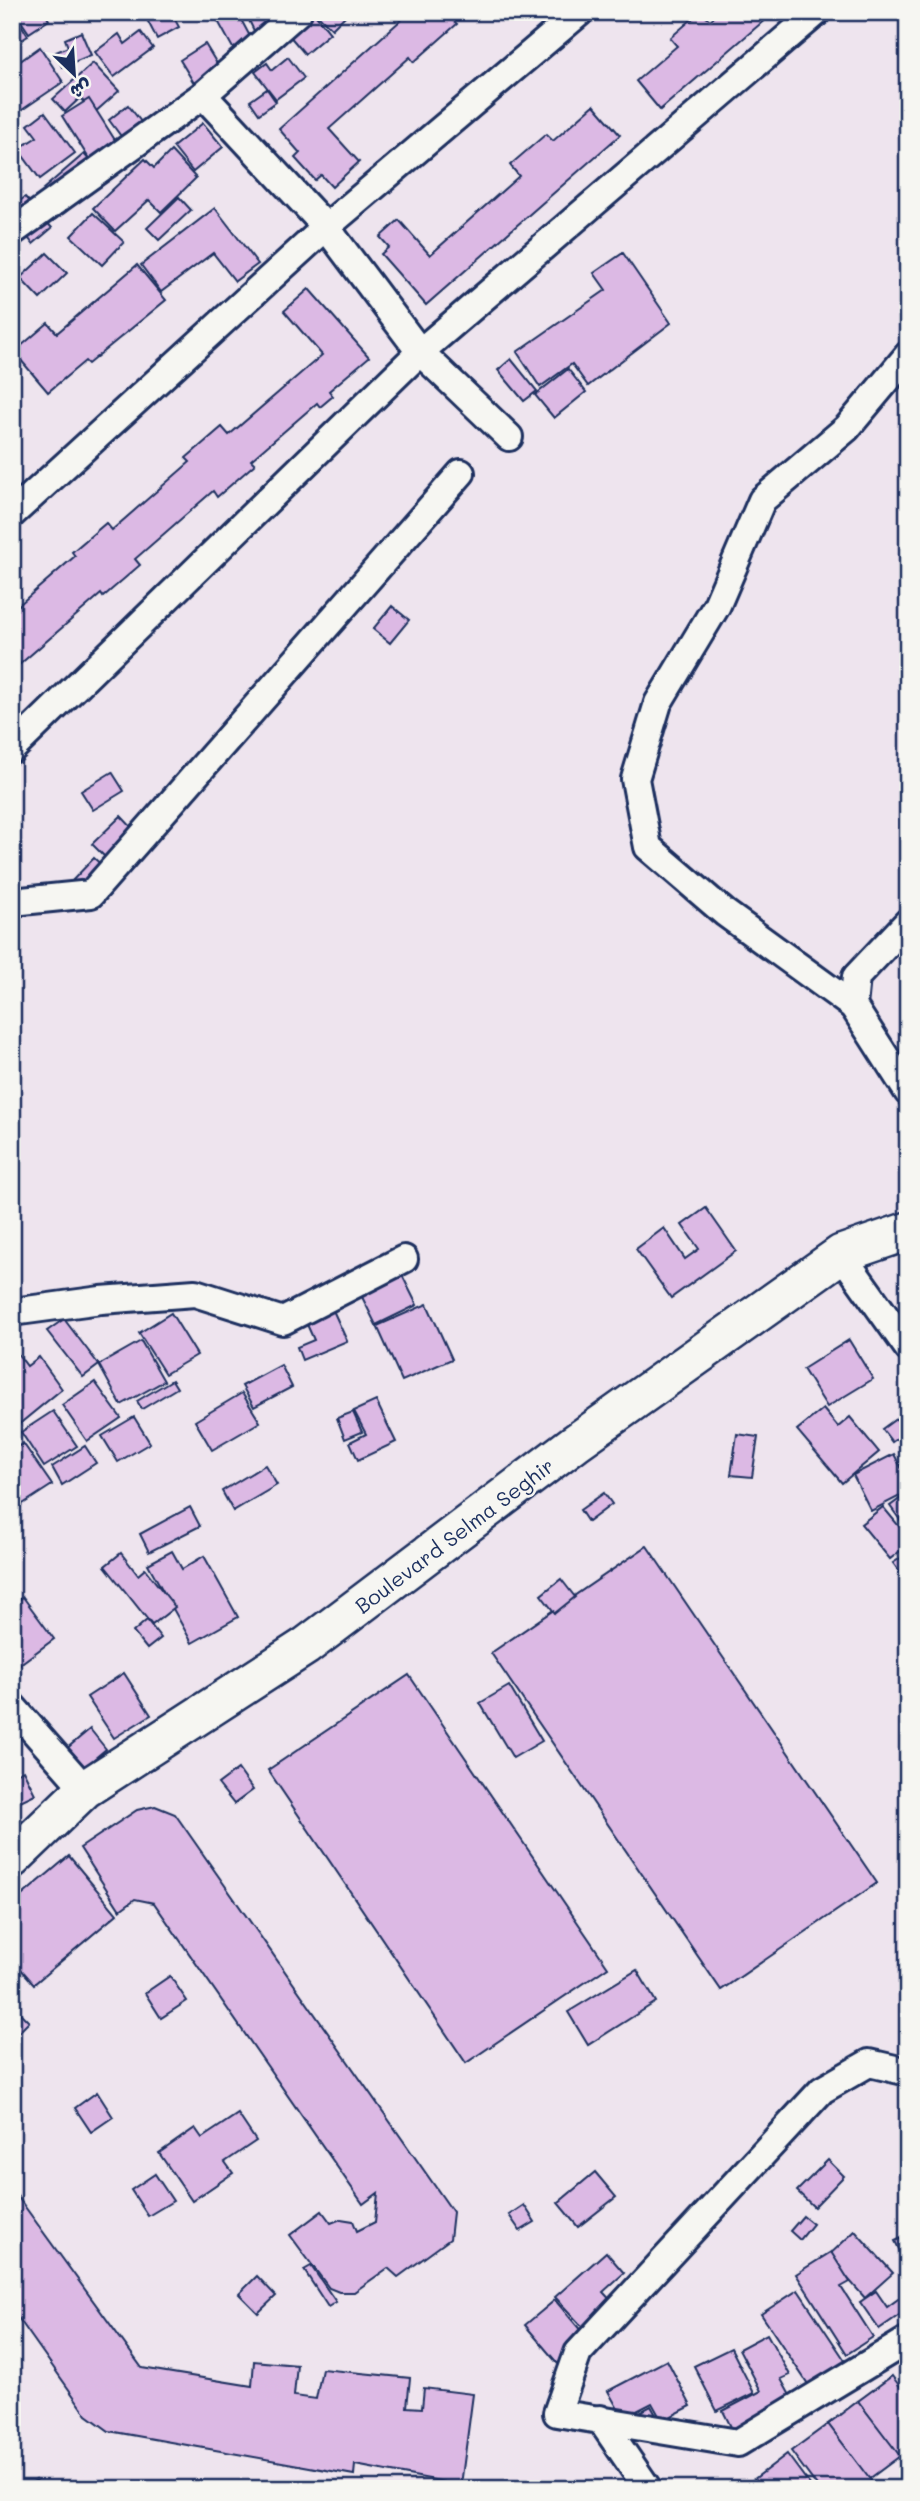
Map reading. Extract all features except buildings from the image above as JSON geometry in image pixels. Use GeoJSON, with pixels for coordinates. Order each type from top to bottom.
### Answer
{"type":"FeatureCollection","features":[{"type":"Feature","properties":{"kind":"main road","name":"Boulevard Selma Seghir"},"geometry":{"type":"LineString","coordinates":[[12,1859],[85,1789],[306,1646],[575,1443],[841,1254],[908,1231]]}},
{"type":"Feature","properties":{"kind":"street"},"geometry":{"type":"LineString","coordinates":[[12,232],[203,95],[298,12]]}},
{"type":"Feature","properties":{"kind":"street"},"geometry":{"type":"LineString","coordinates":[[12,514],[326,227],[580,12]]}},
{"type":"Feature","properties":{"kind":"street"},"geometry":{"type":"LineString","coordinates":[[12,748],[420,352],[817,12]]}},
{"type":"Feature","properties":{"kind":"street"},"geometry":{"type":"LineString","coordinates":[[203,95],[326,227],[420,352],[509,437]]}},
{"type":"Feature","properties":{"kind":"street"},"geometry":{"type":"LineString","coordinates":[[908,355],[847,428],[762,500],[717,605],[658,703],[635,779],[648,847],[725,913],[853,1006],[908,1091]]}},
{"type":"Feature","properties":{"kind":"street"},"geometry":{"type":"LineString","coordinates":[[12,902],[91,894],[461,473]]}},
{"type":"Feature","properties":{"kind":"street"},"geometry":{"type":"LineString","coordinates":[[853,1006],[856,977],[908,922]]}},
{"type":"Feature","properties":{"kind":"street"},"geometry":{"type":"LineString","coordinates":[[841,1254],[908,1348]]}},
{"type":"Feature","properties":{"kind":"street"},"geometry":{"type":"LineString","coordinates":[[12,1312],[102,1300],[195,1293],[283,1321],[404,1259]]}},
{"type":"Feature","properties":{"kind":"street"},"geometry":{"type":"LineString","coordinates":[[12,1706],[85,1789]]}},
{"type":"Feature","properties":{"kind":"street"},"geometry":{"type":"LineString","coordinates":[[908,2072],[869,2063],[822,2090],[578,2353],[557,2413],[738,2443],[908,2340]]}},
{"type":"Feature","properties":{"kind":"street"},"geometry":{"type":"LineString","coordinates":[[600,2419],[648,2489]]}}]}
